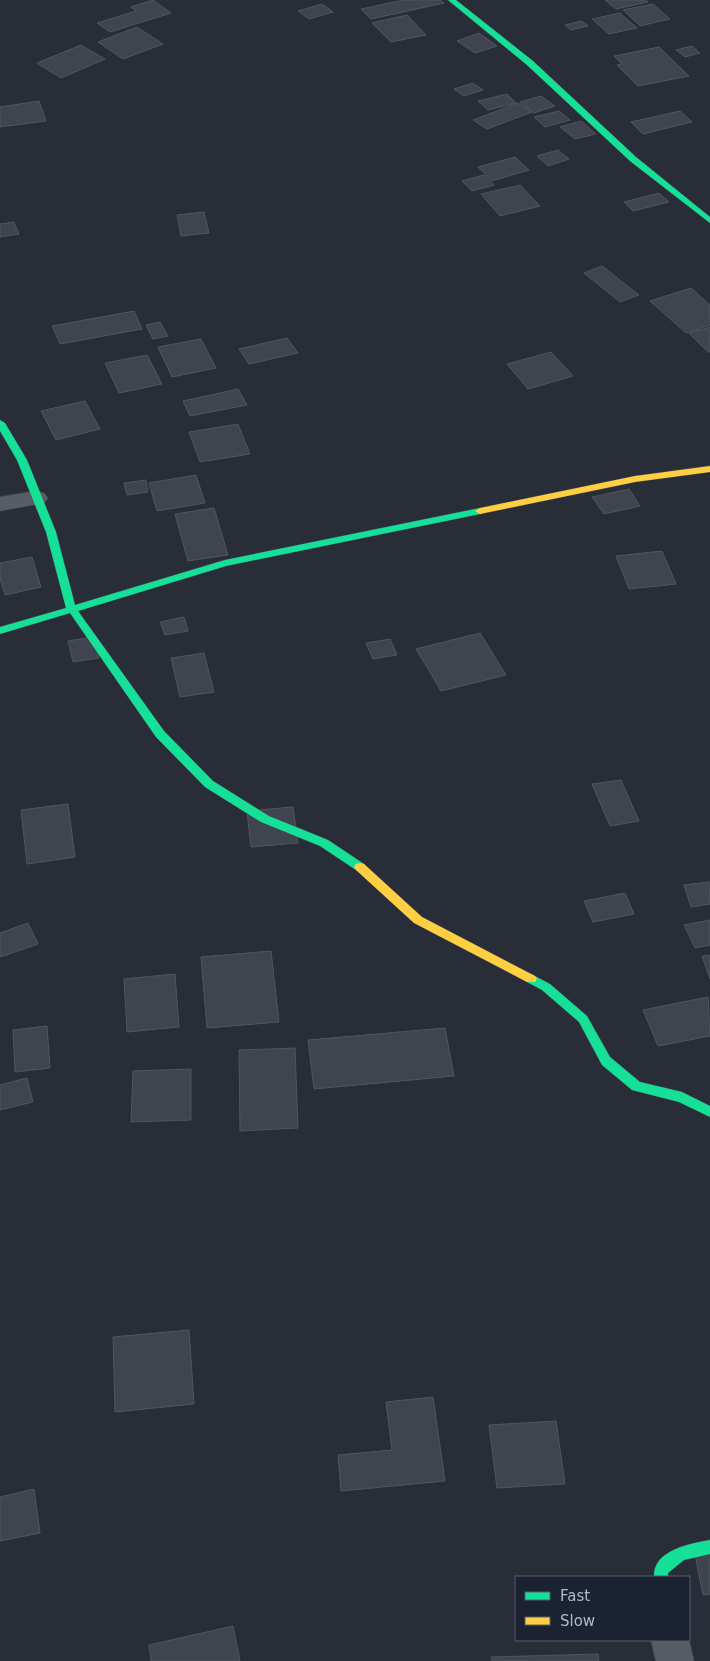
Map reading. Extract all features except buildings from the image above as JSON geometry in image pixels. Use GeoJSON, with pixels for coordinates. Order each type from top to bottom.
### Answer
{"type":"FeatureCollection","features":[{"type":"Feature","properties":{"kind":"street"},"geometry":{"type":"LineString","coordinates":[[452,0],[530,63],[633,159],[710,221]]}},
{"type":"Feature","properties":{"kind":"street"},"geometry":{"type":"LineString","coordinates":[[0,423],[22,460],[51,532],[71,608],[160,734],[210,784],[265,819],[324,843],[362,869],[418,920],[546,987],[583,1019],[606,1061],[636,1086],[682,1098],[710,1112]]}},
{"type":"Feature","properties":{"kind":"street"},"geometry":{"type":"LineString","coordinates":[[0,632],[71,608],[224,563],[635,479],[710,469]]}},
{"type":"Feature","properties":{"kind":"street"},"geometry":{"type":"LineString","coordinates":[[0,504],[36,498]]}},
{"type":"Feature","properties":{"kind":"street"},"geometry":{"type":"LineString","coordinates":[[661,1576],[661,1570],[680,1553],[710,1547]]}},
{"type":"Feature","properties":{"kind":"street"},"geometry":{"type":"LineString","coordinates":[[670,1641],[674,1661]]}},
{"type":"Feature","properties":{"kind":"traffic: fast"},"geometry":{"type":"LineString","coordinates":[[452,0],[530,63],[633,159],[710,221]]}},
{"type":"Feature","properties":{"kind":"traffic: fast"},"geometry":{"type":"LineString","coordinates":[[0,423],[22,460],[51,532],[71,608],[160,734],[209,784],[265,819],[324,843],[360,867]]}},
{"type":"Feature","properties":{"kind":"traffic: fast"},"geometry":{"type":"LineString","coordinates":[[0,631],[225,563],[480,511]]}},
{"type":"Feature","properties":{"kind":"traffic: fast"},"geometry":{"type":"LineString","coordinates":[[531,979],[546,987],[583,1019],[606,1061],[636,1086],[682,1097],[710,1112]]}},
{"type":"Feature","properties":{"kind":"traffic: fast"},"geometry":{"type":"LineString","coordinates":[[661,1576],[661,1570],[680,1553],[710,1547]]}},
{"type":"Feature","properties":{"kind":"traffic: slow"},"geometry":{"type":"LineString","coordinates":[[480,511],[635,479],[710,469]]}},
{"type":"Feature","properties":{"kind":"traffic: slow"},"geometry":{"type":"LineString","coordinates":[[360,867],[418,920],[531,979]]}}]}
